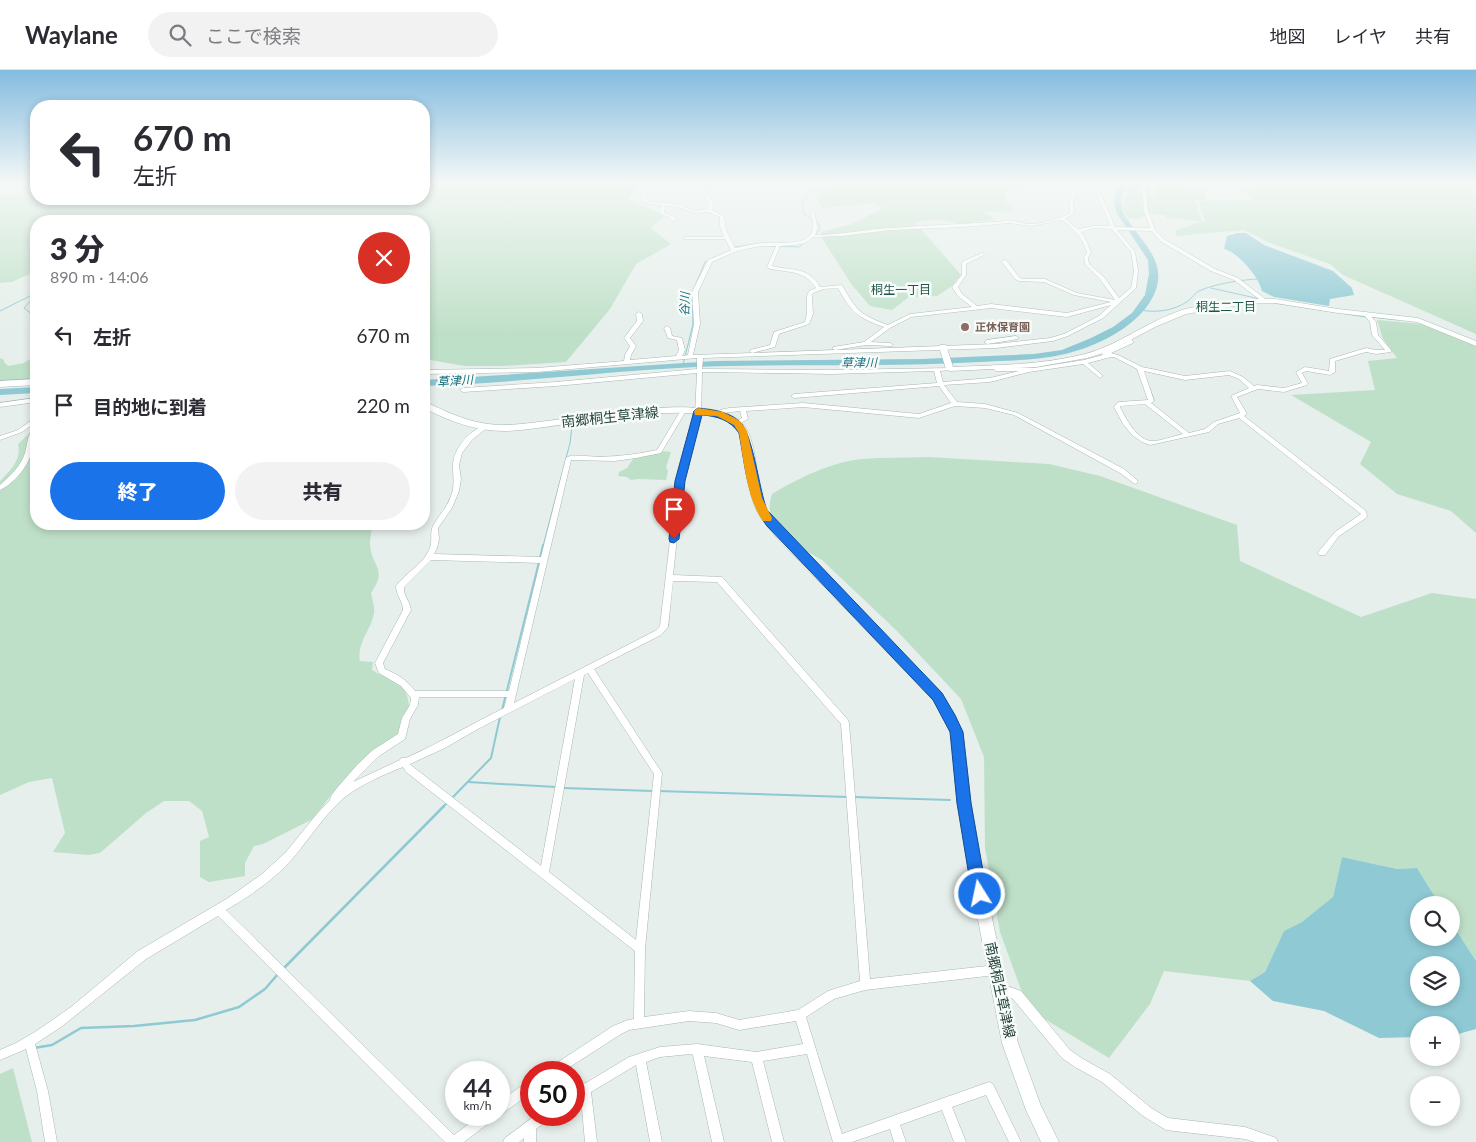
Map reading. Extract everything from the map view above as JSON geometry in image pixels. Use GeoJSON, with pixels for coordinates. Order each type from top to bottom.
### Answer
{"type":"FeatureCollection","features":[{"type":"Feature","properties":{"kind":"main road"},"geometry":{"type":"LineString","coordinates":[[0,384],[30,382]]}},
{"type":"Feature","properties":{"kind":"main road","name":"南郷桐生草津線"},"geometry":{"type":"LineString","coordinates":[[430,408],[462,422],[484,427],[527,428],[617,414],[698,411],[719,414],[737,423],[743,433],[757,498],[762,512],[781,535],[938,697],[951,719],[956,732],[964,803],[980,894],[1010,1043],[1020,1074],[1050,1142]]}},
{"type":"Feature","properties":{"kind":"street"},"geometry":{"type":"LineString","coordinates":[[724,233],[734,251]]}},
{"type":"Feature","properties":{"kind":"street"},"geometry":{"type":"LineString","coordinates":[[690,357],[697,324],[695,292],[710,261],[734,251],[764,244],[778,246],[799,245],[814,233]]}},
{"type":"Feature","properties":{"kind":"street"},"geometry":{"type":"LineString","coordinates":[[811,236],[847,233]]}},
{"type":"Feature","properties":{"kind":"street"},"geometry":{"type":"LineString","coordinates":[[1079,233],[1089,252],[1086,258],[1087,264],[1102,278],[1119,301]]}},
{"type":"Feature","properties":{"kind":"street"},"geometry":{"type":"LineString","coordinates":[[805,353],[866,343],[944,349],[1051,340],[1066,335],[1101,318],[1134,288],[1136,271],[1133,252],[1120,233]]}},
{"type":"Feature","properties":{"kind":"street"},"geometry":{"type":"LineString","coordinates":[[1155,233],[1162,240],[1213,270],[1236,279],[1265,301]]}},
{"type":"Feature","properties":{"kind":"street"},"geometry":{"type":"LineString","coordinates":[[685,238],[726,238]]}},
{"type":"Feature","properties":{"kind":"street"},"geometry":{"type":"LineString","coordinates":[[778,246],[769,266],[795,269],[814,278],[818,287]]}},
{"type":"Feature","properties":{"kind":"street"},"geometry":{"type":"LineString","coordinates":[[975,307],[960,295],[955,287],[964,275],[964,263],[982,254]]}},
{"type":"Feature","properties":{"kind":"street"},"geometry":{"type":"LineString","coordinates":[[1004,261],[1017,278],[1021,280],[1045,281],[1076,294],[1119,301]]}},
{"type":"Feature","properties":{"kind":"street"},"geometry":{"type":"LineString","coordinates":[[734,355],[770,348],[773,346],[776,333],[805,326],[812,313],[808,297],[810,292],[818,287],[840,286],[851,307],[858,315],[888,327]]}},
{"type":"Feature","properties":{"kind":"street"},"geometry":{"type":"LineString","coordinates":[[866,343],[888,327],[910,316],[975,307],[1012,307],[1067,315],[1119,301]]}},
{"type":"Feature","properties":{"kind":"street"},"geometry":{"type":"LineString","coordinates":[[463,390],[556,384],[710,370],[937,370],[1036,365],[1097,353],[1184,312],[1245,301],[1265,301],[1418,320],[1476,344]]}},
{"type":"Feature","properties":{"kind":"street"},"geometry":{"type":"LineString","coordinates":[[627,363],[628,355],[633,346],[627,338],[640,321],[639,314]]}},
{"type":"Feature","properties":{"kind":"street"},"geometry":{"type":"LineString","coordinates":[[1140,368],[1151,401],[1129,402],[1118,404],[1117,407],[1124,424],[1142,441],[1150,443],[1207,431],[1216,423],[1244,414],[1234,396],[1257,387],[1293,389],[1305,384],[1299,372],[1305,369],[1330,373],[1332,372],[1332,360],[1366,350],[1376,352],[1389,351],[1376,335],[1373,322],[1366,314]]}},
{"type":"Feature","properties":{"kind":"street"},"geometry":{"type":"LineString","coordinates":[[667,328],[670,337],[680,339],[682,350],[678,358]]}},
{"type":"Feature","properties":{"kind":"street"},"geometry":{"type":"LineString","coordinates":[[966,347],[1016,338]]}},
{"type":"Feature","properties":{"kind":"street"},"geometry":{"type":"LineString","coordinates":[[1096,359],[1132,342],[1128,339]]}},
{"type":"Feature","properties":{"kind":"street"},"geometry":{"type":"LineString","coordinates":[[430,372],[537,370],[690,357],[927,348]]}},
{"type":"Feature","properties":{"kind":"street"},"geometry":{"type":"LineString","coordinates":[[944,349],[950,368]]}},
{"type":"Feature","properties":{"kind":"street"},"geometry":{"type":"LineString","coordinates":[[794,396],[990,380],[1026,371],[1116,356],[1140,368],[1185,378],[1230,373],[1241,378],[1254,389]]}},
{"type":"Feature","properties":{"kind":"street"},"geometry":{"type":"LineString","coordinates":[[0,1055],[29,1041],[58,1022],[140,956],[194,922],[219,910],[280,865],[333,802],[380,772],[437,748],[658,633],[664,627],[680,481],[698,411],[700,358]]}},
{"type":"Feature","properties":{"kind":"street"},"geometry":{"type":"LineString","coordinates":[[1084,362],[1100,376]]}},
{"type":"Feature","properties":{"kind":"street"},"geometry":{"type":"LineString","coordinates":[[994,367],[1026,371]]}},
{"type":"Feature","properties":{"kind":"street"},"geometry":{"type":"LineString","coordinates":[[937,370],[941,385],[955,404]]}},
{"type":"Feature","properties":{"kind":"street"},"geometry":{"type":"LineString","coordinates":[[803,405],[808,396]]}},
{"type":"Feature","properties":{"kind":"street"},"geometry":{"type":"LineString","coordinates":[[0,405],[30,401]]}},
{"type":"Feature","properties":{"kind":"street"},"geometry":{"type":"LineString","coordinates":[[1146,402],[1187,434]]}},
{"type":"Feature","properties":{"kind":"street"},"geometry":{"type":"LineString","coordinates":[[719,414],[722,411],[803,405],[919,416],[955,404],[985,406],[1016,414],[1122,472],[1135,482]]}},
{"type":"Feature","properties":{"kind":"street"},"geometry":{"type":"LineString","coordinates":[[737,423],[745,419],[742,409]]}},
{"type":"Feature","properties":{"kind":"street"},"geometry":{"type":"LineString","coordinates":[[508,710],[568,459],[572,457],[610,460],[637,458],[659,452],[683,412]]}},
{"type":"Feature","properties":{"kind":"street"},"geometry":{"type":"LineString","coordinates":[[1239,415],[1364,513],[1364,516],[1337,534],[1322,553]]}},
{"type":"Feature","properties":{"kind":"street"},"geometry":{"type":"LineString","coordinates":[[0,438],[20,431],[30,424]]}},
{"type":"Feature","properties":{"kind":"street"},"geometry":{"type":"LineString","coordinates":[[333,802],[335,794],[368,760],[402,736],[405,718],[416,702],[413,694],[394,675],[382,671],[379,663],[407,610],[408,606],[401,596],[400,586],[430,558],[437,537],[435,528],[449,512],[458,484],[456,466],[458,451],[472,436],[484,427]]}},
{"type":"Feature","properties":{"kind":"street"},"geometry":{"type":"LineString","coordinates":[[0,488],[12,478],[26,458],[30,435]]}},
{"type":"Feature","properties":{"kind":"street"},"geometry":{"type":"LineString","coordinates":[[430,558],[544,560]]}},
{"type":"Feature","properties":{"kind":"street"},"geometry":{"type":"LineString","coordinates":[[670,578],[719,579],[845,723],[865,985]]}},
{"type":"Feature","properties":{"kind":"street"},"geometry":{"type":"LineString","coordinates":[[589,668],[658,773],[640,949],[639,1024]]}},
{"type":"Feature","properties":{"kind":"street"},"geometry":{"type":"LineString","coordinates":[[544,873],[580,672]]}},
{"type":"Feature","properties":{"kind":"street"},"geometry":{"type":"LineString","coordinates":[[413,694],[512,694]]}},
{"type":"Feature","properties":{"kind":"street"},"geometry":{"type":"LineString","coordinates":[[404,761],[409,768],[640,949]]}},
{"type":"Feature","properties":{"kind":"street"},"geometry":{"type":"LineString","coordinates":[[219,910],[453,1142],[475,1126]]}},
{"type":"Feature","properties":{"kind":"street"},"geometry":{"type":"LineString","coordinates":[[569,1061],[628,1025],[689,1016],[716,1018],[739,1025],[800,1015],[832,995],[865,985],[996,970]]}},
{"type":"Feature","properties":{"kind":"street"},"geometry":{"type":"LineString","coordinates":[[1001,1001],[1010,992],[1017,995],[1066,1054],[1106,1078],[1147,1112],[1166,1124],[1245,1133],[1272,1142]]}},
{"type":"Feature","properties":{"kind":"street"},"geometry":{"type":"LineString","coordinates":[[800,1015],[838,1141],[893,1120],[989,1088],[1015,1142]]}},
{"type":"Feature","properties":{"kind":"street"},"geometry":{"type":"LineString","coordinates":[[29,1041],[45,1102],[51,1142]]}},
{"type":"Feature","properties":{"kind":"street"},"geometry":{"type":"LineString","coordinates":[[591,1142],[585,1088],[640,1058],[660,1052],[697,1049],[756,1057],[810,1048]]}},
{"type":"Feature","properties":{"kind":"street"},"geometry":{"type":"LineString","coordinates":[[697,1049],[718,1142]]}},
{"type":"Feature","properties":{"kind":"street"},"geometry":{"type":"LineString","coordinates":[[756,1057],[778,1142]]}},
{"type":"Feature","properties":{"kind":"street"},"geometry":{"type":"LineString","coordinates":[[640,1058],[656,1142]]}},
{"type":"Feature","properties":{"kind":"street"},"geometry":{"type":"LineString","coordinates":[[945,1104],[960,1142]]}},
{"type":"Feature","properties":{"kind":"street"},"geometry":{"type":"LineString","coordinates":[[893,1120],[900,1142]]}},
{"type":"Feature","properties":{"kind":"street"},"geometry":{"type":"LineString","coordinates":[[509,1142],[530,1126]]}},
{"type":"Feature","properties":{"kind":"street"},"geometry":{"type":"LineString","coordinates":[[530,1126],[530,1142]]}},
{"type":"Feature","properties":{"kind":"green space"},"geometry":{"type":"Polygon","coordinates":[[[0,233],[30,233],[30,274],[12,282],[0,283],[0,233]]]}},
{"type":"Feature","properties":{"kind":"green space"},"geometry":{"type":"Polygon","coordinates":[[[430,233],[657,233],[671,244],[636,264],[610,309],[566,362],[503,366],[465,366],[430,360],[430,233]]]}},
{"type":"Feature","properties":{"kind":"green space"},"geometry":{"type":"Polygon","coordinates":[[[821,233],[925,233],[961,275],[952,286],[937,296],[909,297],[892,310],[870,306],[852,285],[823,240],[821,233]]]}},
{"type":"Feature","properties":{"kind":"green space"},"geometry":{"type":"Polygon","coordinates":[[[1176,233],[1210,233],[1176,236],[1176,233]]]}},
{"type":"Feature","properties":{"kind":"green space"},"geometry":{"type":"Polygon","coordinates":[[[1250,233],[1476,233],[1476,334],[1343,275],[1330,264],[1270,243],[1250,233]]]}},
{"type":"Feature","properties":{"kind":"green space"},"geometry":{"type":"Polygon","coordinates":[[[1377,320],[1422,324],[1476,346],[1476,533],[1451,511],[1397,494],[1360,464],[1371,442],[1291,395],[1375,390],[1368,361],[1397,358],[1383,339],[1377,320]]]}},
{"type":"Feature","properties":{"kind":"green space"},"geometry":{"type":"Polygon","coordinates":[[[0,358],[8,366],[24,363],[30,359],[30,380],[0,381],[0,358]]]}},
{"type":"Feature","properties":{"kind":"green space"},"geometry":{"type":"Polygon","coordinates":[[[30,433],[30,530],[371,530],[371,551],[379,572],[376,585],[371,593],[374,606],[373,619],[360,648],[360,661],[373,662],[372,670],[402,687],[408,699],[409,708],[396,738],[335,790],[313,819],[263,844],[254,846],[245,863],[245,876],[209,882],[200,877],[200,841],[209,837],[202,811],[189,801],[164,801],[146,813],[100,853],[89,855],[53,852],[65,833],[52,778],[29,782],[0,795],[0,481],[17,460],[18,444],[30,433]]]}},
{"type":"Feature","properties":{"kind":"green space"},"geometry":{"type":"Polygon","coordinates":[[[661,451],[671,452],[666,467],[668,471],[666,480],[631,480],[627,477],[618,476],[619,472],[627,468],[633,459],[661,451]]]}},
{"type":"Feature","properties":{"kind":"green space"},"geometry":{"type":"Polygon","coordinates":[[[928,457],[1049,464],[1100,476],[1237,525],[1240,561],[1361,617],[1432,593],[1476,599],[1476,961],[1460,936],[1460,896],[1434,896],[1417,868],[1397,869],[1342,857],[1333,897],[1307,920],[1284,931],[1265,972],[1250,981],[1164,971],[1150,1004],[1109,1058],[1028,1009],[1000,932],[985,848],[984,757],[961,699],[897,631],[822,560],[776,534],[770,514],[772,494],[793,482],[839,463],[879,458],[928,457]]]}},
{"type":"Feature","properties":{"kind":"green space"},"geometry":{"type":"Polygon","coordinates":[[[13,1068],[32,1142],[0,1142],[0,1074],[13,1068]]]}},
{"type":"Feature","properties":{"kind":"water"},"geometry":{"type":"Polygon","coordinates":[[[1246,233],[1264,245],[1333,271],[1352,288],[1354,295],[1330,299],[1329,306],[1274,297],[1262,291],[1257,279],[1247,266],[1230,251],[1224,249],[1227,236],[1246,233]]]}},
{"type":"Feature","properties":{"kind":"water"},"geometry":{"type":"Polygon","coordinates":[[[1342,857],[1397,869],[1417,868],[1434,896],[1410,896],[1410,946],[1460,946],[1460,936],[1476,961],[1476,1029],[1460,1033],[1460,1016],[1410,1016],[1410,1037],[1379,1038],[1324,1011],[1273,1001],[1250,981],[1265,972],[1284,931],[1302,922],[1333,897],[1342,857]]]}},
{"type":"Feature","properties":{"kind":"waterway","name":"谷川"},"geometry":{"type":"LineString","coordinates":[[770,246],[799,247],[816,233]]}},
{"type":"Feature","properties":{"kind":"waterway","name":"草津川"},"geometry":{"type":"LineString","coordinates":[[430,383],[730,363],[952,361],[1034,356],[1063,352],[1106,335],[1126,322],[1146,302],[1153,282],[1152,260],[1134,233]]}},
{"type":"Feature","properties":{"kind":"waterway","name":"谷川"},"geometry":{"type":"LineString","coordinates":[[726,253],[735,247],[750,245]]}},
{"type":"Feature","properties":{"kind":"waterway","name":"谷川"},"geometry":{"type":"LineString","coordinates":[[683,365],[693,324],[692,293],[705,262],[715,257]]}},
{"type":"Feature","properties":{"kind":"waterway"},"geometry":{"type":"LineString","coordinates":[[1140,310],[1159,311],[1171,309],[1183,304],[1205,288],[1229,282],[1260,279]]}},
{"type":"Feature","properties":{"kind":"waterway"},"geometry":{"type":"LineString","coordinates":[[1211,288],[1260,299]]}},
{"type":"Feature","properties":{"kind":"waterway"},"geometry":{"type":"LineString","coordinates":[[0,311],[30,296]]}},
{"type":"Feature","properties":{"kind":"waterway"},"geometry":{"type":"LineString","coordinates":[[30,302],[24,308],[30,312]]}},
{"type":"Feature","properties":{"kind":"waterway"},"geometry":{"type":"LineString","coordinates":[[1274,303],[1366,317]]}},
{"type":"Feature","properties":{"kind":"waterway"},"geometry":{"type":"LineString","coordinates":[[1371,317],[1398,320]]}},
{"type":"Feature","properties":{"kind":"waterway","name":"草津川"},"geometry":{"type":"LineString","coordinates":[[0,392],[30,390]]}},
{"type":"Feature","properties":{"kind":"waterway"},"geometry":{"type":"LineString","coordinates":[[543,546],[570,443],[572,426]]}},
{"type":"Feature","properties":{"kind":"waterway"},"geometry":{"type":"LineString","coordinates":[[540,558],[543,545]]}},
{"type":"Feature","properties":{"kind":"waterway"},"geometry":{"type":"LineString","coordinates":[[502,710],[539,562]]}},
{"type":"Feature","properties":{"kind":"waterway"},"geometry":{"type":"LineString","coordinates":[[452,798],[491,758],[500,717]]}},
{"type":"Feature","properties":{"kind":"waterway"},"geometry":{"type":"LineString","coordinates":[[468,782],[556,787]]}},
{"type":"Feature","properties":{"kind":"waterway"},"geometry":{"type":"LineString","coordinates":[[563,788],[653,791]]}},
{"type":"Feature","properties":{"kind":"waterway"},"geometry":{"type":"LineString","coordinates":[[658,791],[848,797]]}},
{"type":"Feature","properties":{"kind":"waterway"},"geometry":{"type":"LineString","coordinates":[[853,797],[950,800]]}},
{"type":"Feature","properties":{"kind":"waterway"},"geometry":{"type":"LineString","coordinates":[[444,806],[447,803]]}},
{"type":"Feature","properties":{"kind":"waterway"},"geometry":{"type":"LineString","coordinates":[[283,969],[444,806]]}},
{"type":"Feature","properties":{"kind":"waterway"},"geometry":{"type":"LineString","coordinates":[[34,1048],[52,1045],[81,1028],[134,1026],[195,1020],[239,1007],[265,989],[278,974]]}},
{"type":"Feature","properties":{"kind":"slow traffic"},"geometry":{"type":"LineString","coordinates":[[698,413],[698,411],[719,414],[737,423],[743,433],[757,498],[762,512],[767,518]]}},
{"type":"Feature","properties":{"kind":"place","name":"正休保育園"},"geometry":{"type":"Point","coordinates":[965,327]}},
{"type":"Feature","properties":{"kind":"district","name":"桐生一丁目"},"geometry":{"type":"Point","coordinates":[901,290]}},
{"type":"Feature","properties":{"kind":"district","name":"桐生二丁目"},"geometry":{"type":"Point","coordinates":[1226,307]}},
{"type":"Feature","properties":{"kind":"route"},"geometry":{"type":"LineString","coordinates":[[674,539],[680,481],[698,411],[719,414],[730,418],[737,423],[743,433],[757,498],[762,512],[770,523],[938,697],[951,719],[956,732],[960,754],[964,803],[980,894]]}}]}
